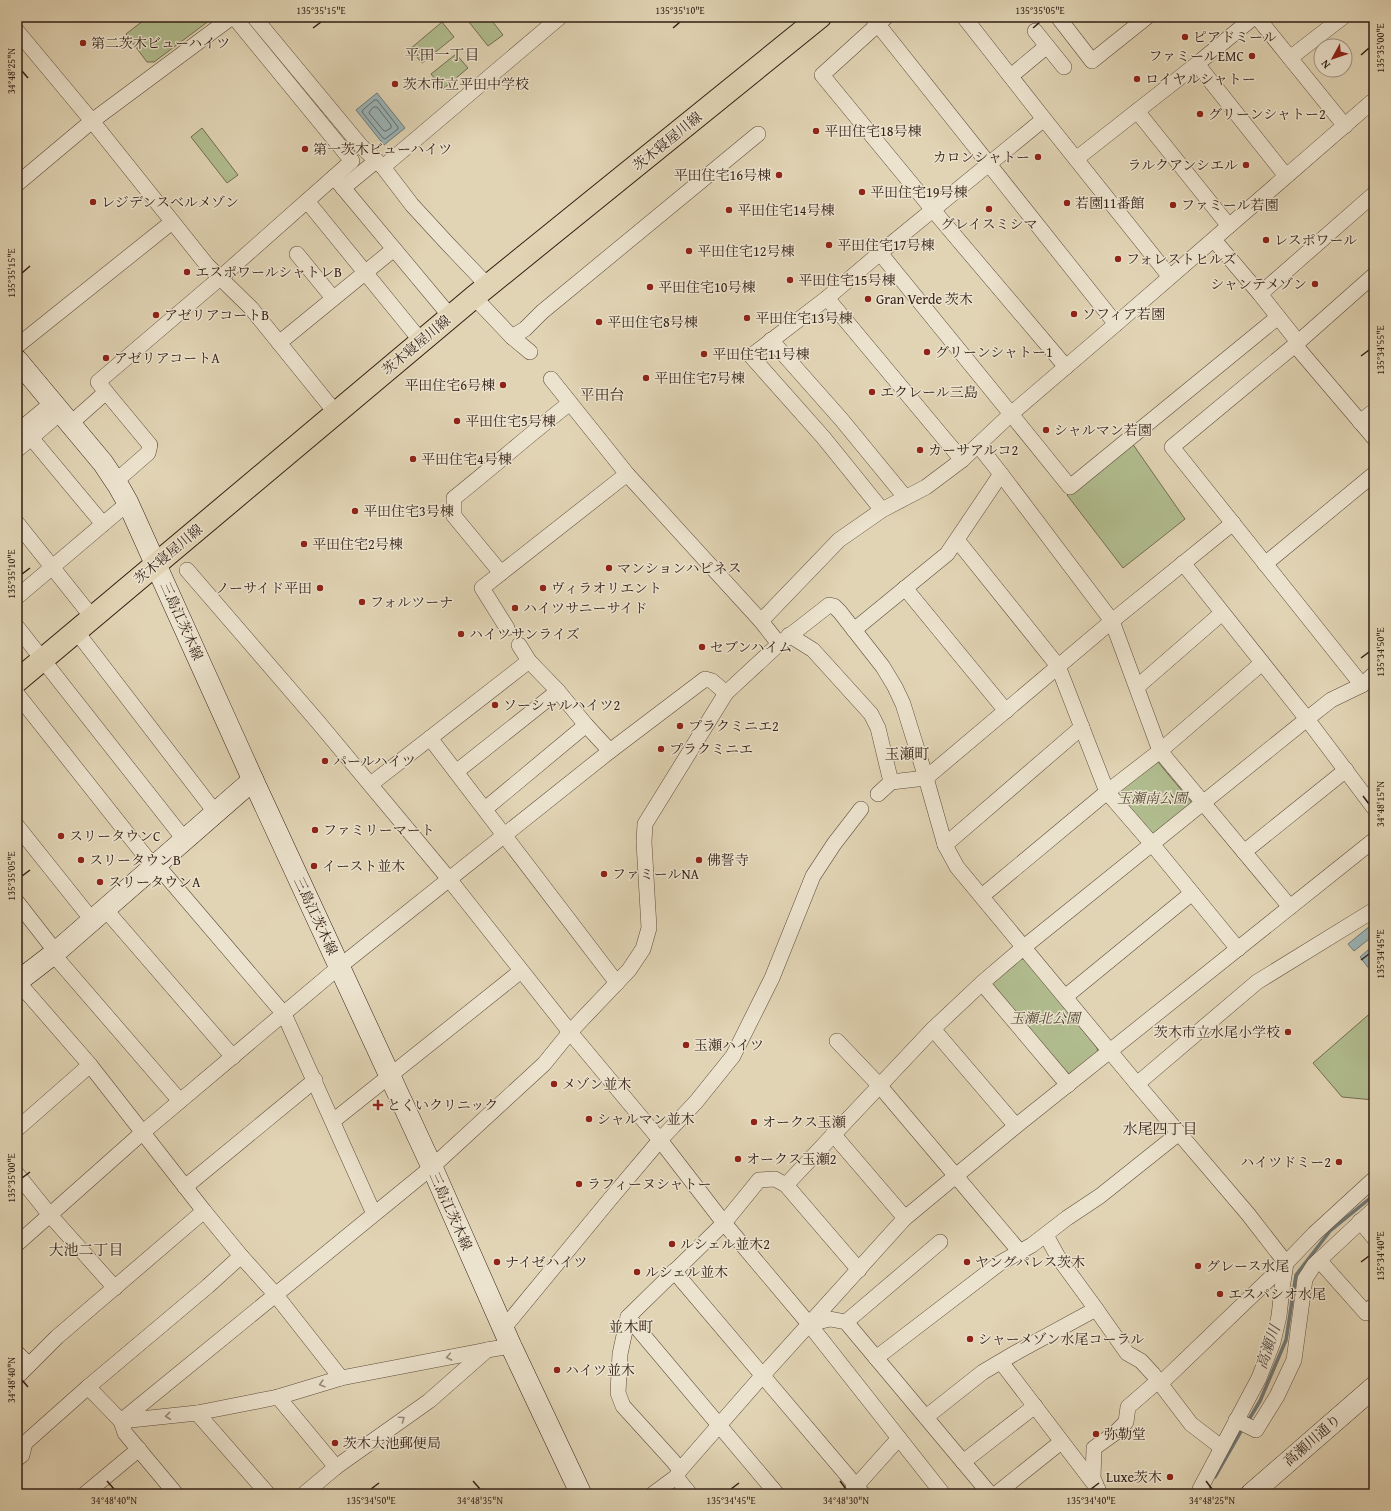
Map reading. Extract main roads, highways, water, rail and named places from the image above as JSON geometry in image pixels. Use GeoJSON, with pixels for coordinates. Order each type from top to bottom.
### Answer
{"type":"FeatureCollection","features":[{"type":"Feature","properties":{"kind":"main road","name":"茨木寝屋川線"},"geometry":{"type":"LineString","coordinates":[[17,681],[450,316],[820,17]]}},
{"type":"Feature","properties":{"kind":"main road","name":"三島江茨木線"},"geometry":{"type":"LineString","coordinates":[[17,360],[103,463],[116,482],[128,504],[253,780],[432,1167],[507,1337],[581,1494]]}},
{"type":"Feature","properties":{"kind":"main road"},"geometry":{"type":"LineString","coordinates":[[17,982],[55,953],[253,780]]}},
{"type":"Feature","properties":{"kind":"main road","name":"高瀬川通り"},"geometry":{"type":"LineString","coordinates":[[1251,1494],[1374,1387]]}},
{"type":"Feature","properties":{"kind":"water"},"geometry":{"type":"Polygon","coordinates":[[[377,93],[405,128],[384,145],[356,110],[377,93]]]}},
{"type":"Feature","properties":{"kind":"water"},"geometry":{"type":"Polygon","coordinates":[[[1370,926],[1374,931],[1374,935],[1354,951],[1348,944],[1370,926]]]}},
{"type":"Feature","properties":{"kind":"water"},"geometry":{"type":"Polygon","coordinates":[[[1374,945],[1374,975],[1360,957],[1374,945]]]}},
{"type":"Feature","properties":{"kind":"waterway","name":"高瀬川"},"geometry":{"type":"LineString","coordinates":[[1248,1421],[1260,1401],[1286,1340],[1296,1275],[1330,1231],[1374,1195]]}},
{"type":"Feature","properties":{"kind":"waterway","name":"高瀬川"},"geometry":{"type":"LineString","coordinates":[[1215,1477],[1243,1428]]}},
{"type":"Feature","properties":{"kind":"place","name":"ピアドミール"},"geometry":{"type":"Point","coordinates":[1185,37]}},
{"type":"Feature","properties":{"kind":"place","name":"第二茨木ビューハイツ"},"geometry":{"type":"Point","coordinates":[83,43]}},
{"type":"Feature","properties":{"kind":"place","name":"ファミールEMC"},"geometry":{"type":"Point","coordinates":[1252,56]}},
{"type":"Feature","properties":{"kind":"place","name":"ロイヤルシャトー"},"geometry":{"type":"Point","coordinates":[1137,79]}},
{"type":"Feature","properties":{"kind":"place","name":"茨木市立平田中学校"},"geometry":{"type":"Point","coordinates":[395,84]}},
{"type":"Feature","properties":{"kind":"place","name":"グリーンシャトー2"},"geometry":{"type":"Point","coordinates":[1200,114]}},
{"type":"Feature","properties":{"kind":"place","name":"平田住宅18号棟"},"geometry":{"type":"Point","coordinates":[816,131]}},
{"type":"Feature","properties":{"kind":"place","name":"第一茨木ビューハイツ"},"geometry":{"type":"Point","coordinates":[305,149]}},
{"type":"Feature","properties":{"kind":"place","name":"カロンシャトー"},"geometry":{"type":"Point","coordinates":[1038,157]}},
{"type":"Feature","properties":{"kind":"place","name":"ラルクアンシエル"},"geometry":{"type":"Point","coordinates":[1246,165]}},
{"type":"Feature","properties":{"kind":"place","name":"平田住宅16号棟"},"geometry":{"type":"Point","coordinates":[779,175]}},
{"type":"Feature","properties":{"kind":"place","name":"平田住宅19号棟"},"geometry":{"type":"Point","coordinates":[862,192]}},
{"type":"Feature","properties":{"kind":"place","name":"レジデンスベルメゾン"},"geometry":{"type":"Point","coordinates":[93,202]}},
{"type":"Feature","properties":{"kind":"place","name":"若園11番館"},"geometry":{"type":"Point","coordinates":[1067,203]}},
{"type":"Feature","properties":{"kind":"place","name":"ファミール若園"},"geometry":{"type":"Point","coordinates":[1173,205]}},
{"type":"Feature","properties":{"kind":"place","name":"グレイスミシマ"},"geometry":{"type":"Point","coordinates":[989,209]}},
{"type":"Feature","properties":{"kind":"place","name":"平田住宅14号棟"},"geometry":{"type":"Point","coordinates":[729,210]}},
{"type":"Feature","properties":{"kind":"place","name":"レスポワール"},"geometry":{"type":"Point","coordinates":[1266,240]}},
{"type":"Feature","properties":{"kind":"place","name":"平田住宅17号棟"},"geometry":{"type":"Point","coordinates":[829,245]}},
{"type":"Feature","properties":{"kind":"place","name":"平田住宅12号棟"},"geometry":{"type":"Point","coordinates":[689,251]}},
{"type":"Feature","properties":{"kind":"place","name":"フォレストヒルズ"},"geometry":{"type":"Point","coordinates":[1118,259]}},
{"type":"Feature","properties":{"kind":"place","name":"エスポワールシャトレB"},"geometry":{"type":"Point","coordinates":[187,272]}},
{"type":"Feature","properties":{"kind":"place","name":"平田住宅15号棟"},"geometry":{"type":"Point","coordinates":[790,280]}},
{"type":"Feature","properties":{"kind":"place","name":"シャンテメゾン"},"geometry":{"type":"Point","coordinates":[1315,284]}},
{"type":"Feature","properties":{"kind":"place","name":"平田住宅10号棟"},"geometry":{"type":"Point","coordinates":[650,287]}},
{"type":"Feature","properties":{"kind":"place","name":"Gran Verde 茨木"},"geometry":{"type":"Point","coordinates":[868,299]}},
{"type":"Feature","properties":{"kind":"place","name":"ソフィア若園"},"geometry":{"type":"Point","coordinates":[1074,314]}},
{"type":"Feature","properties":{"kind":"place","name":"アゼリアコートB"},"geometry":{"type":"Point","coordinates":[156,315]}},
{"type":"Feature","properties":{"kind":"place","name":"平田住宅13号棟"},"geometry":{"type":"Point","coordinates":[747,318]}},
{"type":"Feature","properties":{"kind":"place","name":"平田住宅8号棟"},"geometry":{"type":"Point","coordinates":[599,322]}},
{"type":"Feature","properties":{"kind":"place","name":"グリーンシャトー1"},"geometry":{"type":"Point","coordinates":[927,352]}},
{"type":"Feature","properties":{"kind":"place","name":"平田住宅11号棟"},"geometry":{"type":"Point","coordinates":[704,354]}},
{"type":"Feature","properties":{"kind":"place","name":"アゼリアコートA"},"geometry":{"type":"Point","coordinates":[106,358]}},
{"type":"Feature","properties":{"kind":"place","name":"平田住宅7号棟"},"geometry":{"type":"Point","coordinates":[646,378]}},
{"type":"Feature","properties":{"kind":"place","name":"平田住宅6号棟"},"geometry":{"type":"Point","coordinates":[503,385]}},
{"type":"Feature","properties":{"kind":"place","name":"エクレール三島"},"geometry":{"type":"Point","coordinates":[872,392]}},
{"type":"Feature","properties":{"kind":"place","name":"平田住宅5号棟"},"geometry":{"type":"Point","coordinates":[457,421]}},
{"type":"Feature","properties":{"kind":"place","name":"シャルマン若園"},"geometry":{"type":"Point","coordinates":[1046,430]}},
{"type":"Feature","properties":{"kind":"place","name":"カーサアルコ2"},"geometry":{"type":"Point","coordinates":[920,450]}},
{"type":"Feature","properties":{"kind":"place","name":"平田住宅4号棟"},"geometry":{"type":"Point","coordinates":[413,459]}},
{"type":"Feature","properties":{"kind":"place","name":"平田住宅3号棟"},"geometry":{"type":"Point","coordinates":[355,511]}},
{"type":"Feature","properties":{"kind":"place","name":"平田住宅2号棟"},"geometry":{"type":"Point","coordinates":[304,544]}},
{"type":"Feature","properties":{"kind":"place","name":"マンションハピネス"},"geometry":{"type":"Point","coordinates":[609,568]}},
{"type":"Feature","properties":{"kind":"place","name":"ノーサイド平田"},"geometry":{"type":"Point","coordinates":[320,588]}},
{"type":"Feature","properties":{"kind":"place","name":"ヴィラオリエント"},"geometry":{"type":"Point","coordinates":[543,588]}},
{"type":"Feature","properties":{"kind":"place","name":"フォルツーナ"},"geometry":{"type":"Point","coordinates":[362,602]}},
{"type":"Feature","properties":{"kind":"place","name":"ハイツサニーサイド"},"geometry":{"type":"Point","coordinates":[515,608]}},
{"type":"Feature","properties":{"kind":"place","name":"ハイツサンライズ"},"geometry":{"type":"Point","coordinates":[461,634]}},
{"type":"Feature","properties":{"kind":"place","name":"セブンハイム"},"geometry":{"type":"Point","coordinates":[702,647]}},
{"type":"Feature","properties":{"kind":"place","name":"ソーシャルハイツ2"},"geometry":{"type":"Point","coordinates":[495,705]}},
{"type":"Feature","properties":{"kind":"place","name":"プラクミニエ2"},"geometry":{"type":"Point","coordinates":[680,726]}},
{"type":"Feature","properties":{"kind":"place","name":"プラクミニエ"},"geometry":{"type":"Point","coordinates":[661,749]}},
{"type":"Feature","properties":{"kind":"place","name":"パールハイツ"},"geometry":{"type":"Point","coordinates":[325,761]}},
{"type":"Feature","properties":{"kind":"place","name":"ファミリーマート"},"geometry":{"type":"Point","coordinates":[315,830]}},
{"type":"Feature","properties":{"kind":"place","name":"スリータウンC"},"geometry":{"type":"Point","coordinates":[61,836]}},
{"type":"Feature","properties":{"kind":"place","name":"スリータウンB"},"geometry":{"type":"Point","coordinates":[81,860]}},
{"type":"Feature","properties":{"kind":"place","name":"佛誓寺"},"geometry":{"type":"Point","coordinates":[699,860]}},
{"type":"Feature","properties":{"kind":"place","name":"イースト並木"},"geometry":{"type":"Point","coordinates":[314,866]}},
{"type":"Feature","properties":{"kind":"place","name":"ファミールNA"},"geometry":{"type":"Point","coordinates":[604,874]}},
{"type":"Feature","properties":{"kind":"place","name":"スリータウンA"},"geometry":{"type":"Point","coordinates":[100,882]}},
{"type":"Feature","properties":{"kind":"place","name":"茨木市立水尾小学校"},"geometry":{"type":"Point","coordinates":[1288,1032]}},
{"type":"Feature","properties":{"kind":"place","name":"玉瀬ハイツ"},"geometry":{"type":"Point","coordinates":[686,1045]}},
{"type":"Feature","properties":{"kind":"place","name":"メゾン並木"},"geometry":{"type":"Point","coordinates":[554,1084]}},
{"type":"Feature","properties":{"kind":"place","name":"とくいクリニック"},"geometry":{"type":"Point","coordinates":[378,1105]}},
{"type":"Feature","properties":{"kind":"place","name":"シャルマン並木"},"geometry":{"type":"Point","coordinates":[589,1119]}},
{"type":"Feature","properties":{"kind":"place","name":"オークス玉瀬"},"geometry":{"type":"Point","coordinates":[754,1122]}},
{"type":"Feature","properties":{"kind":"place","name":"オークス玉瀬2"},"geometry":{"type":"Point","coordinates":[738,1159]}},
{"type":"Feature","properties":{"kind":"place","name":"ハイツドミー2"},"geometry":{"type":"Point","coordinates":[1339,1162]}},
{"type":"Feature","properties":{"kind":"place","name":"ラフィーヌシャトー"},"geometry":{"type":"Point","coordinates":[579,1184]}},
{"type":"Feature","properties":{"kind":"place","name":"ルシェル並木2"},"geometry":{"type":"Point","coordinates":[672,1244]}},
{"type":"Feature","properties":{"kind":"place","name":"ナイゼハイツ"},"geometry":{"type":"Point","coordinates":[497,1262]}},
{"type":"Feature","properties":{"kind":"place","name":"ヤングパレス茨木"},"geometry":{"type":"Point","coordinates":[967,1262]}},
{"type":"Feature","properties":{"kind":"place","name":"グレース水尾"},"geometry":{"type":"Point","coordinates":[1198,1266]}},
{"type":"Feature","properties":{"kind":"place","name":"ルシェル並木"},"geometry":{"type":"Point","coordinates":[637,1272]}},
{"type":"Feature","properties":{"kind":"place","name":"エスパシオ水尾"},"geometry":{"type":"Point","coordinates":[1220,1294]}},
{"type":"Feature","properties":{"kind":"place","name":"シャーメゾン水尾コーラル"},"geometry":{"type":"Point","coordinates":[970,1339]}},
{"type":"Feature","properties":{"kind":"place","name":"ハイツ並木"},"geometry":{"type":"Point","coordinates":[557,1370]}},
{"type":"Feature","properties":{"kind":"place","name":"弥勒堂"},"geometry":{"type":"Point","coordinates":[1096,1434]}},
{"type":"Feature","properties":{"kind":"place","name":"茨木大池郵便局"},"geometry":{"type":"Point","coordinates":[335,1443]}},
{"type":"Feature","properties":{"kind":"place","name":"Luxe茨木"},"geometry":{"type":"Point","coordinates":[1170,1477]}},
{"type":"Feature","properties":{"kind":"district","name":"平田一丁目"},"geometry":{"type":"Point","coordinates":[442,55]}},
{"type":"Feature","properties":{"kind":"district","name":"平田台"},"geometry":{"type":"Point","coordinates":[602,395]}},
{"type":"Feature","properties":{"kind":"district","name":"玉瀬町"},"geometry":{"type":"Point","coordinates":[907,754]}},
{"type":"Feature","properties":{"kind":"district","name":"水尾四丁目"},"geometry":{"type":"Point","coordinates":[1160,1129]}},
{"type":"Feature","properties":{"kind":"district","name":"大池二丁目"},"geometry":{"type":"Point","coordinates":[86,1250]}},
{"type":"Feature","properties":{"kind":"district","name":"並木町"},"geometry":{"type":"Point","coordinates":[631,1327]}},
{"type":"Feature","properties":{"kind":"park label","name":"玉瀬南公園"},"geometry":{"type":"Point","coordinates":[1152,798]}},
{"type":"Feature","properties":{"kind":"park label","name":"玉瀬北公園"},"geometry":{"type":"Point","coordinates":[1045,1018]}}]}
